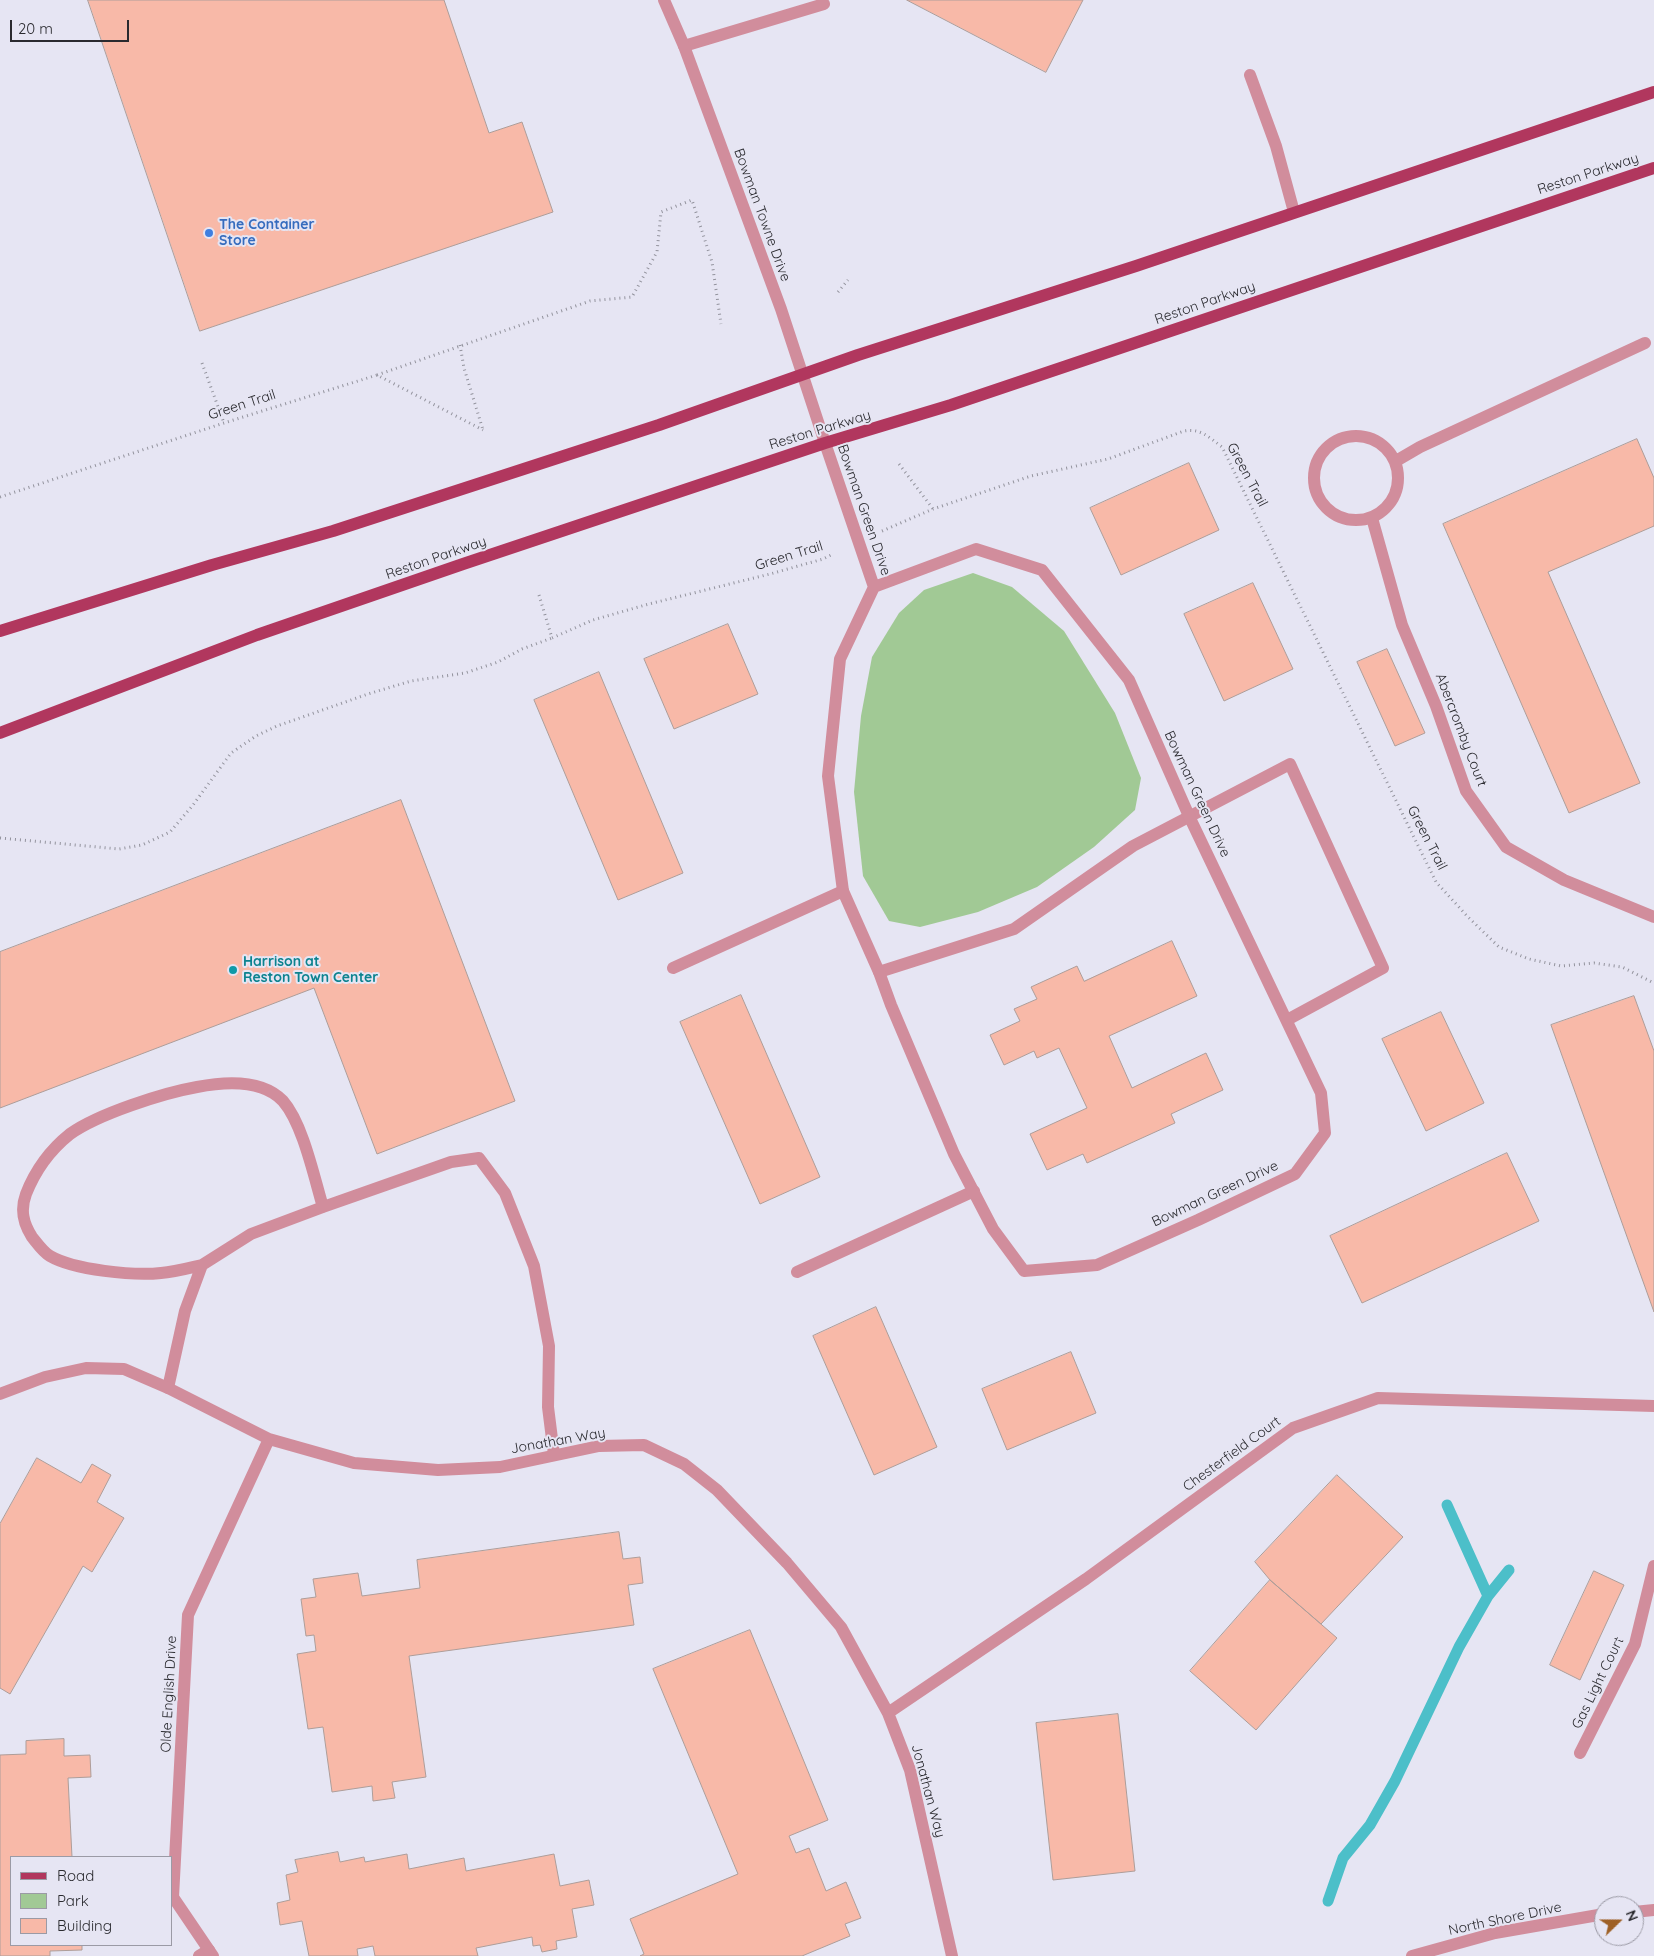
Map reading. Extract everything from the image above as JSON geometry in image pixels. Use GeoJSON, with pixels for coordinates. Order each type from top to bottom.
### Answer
{"type":"FeatureCollection","features":[{"type":"Feature","properties":{"kind":"main road"},"geometry":{"type":"LineString","coordinates":[[0,631],[212,565],[333,531],[649,428],[1654,92]]}},
{"type":"Feature","properties":{"kind":"main road","name":"Reston Parkway"},"geometry":{"type":"LineString","coordinates":[[0,733],[257,635],[472,561],[825,443],[941,408],[1654,168]]}},
{"type":"Feature","properties":{"kind":"street","name":"Bowman Towne Drive"},"geometry":{"type":"LineString","coordinates":[[664,0],[684,46],[803,375],[825,443]]}},
{"type":"Feature","properties":{"kind":"street"},"geometry":{"type":"LineString","coordinates":[[684,46],[824,4]]}},
{"type":"Feature","properties":{"kind":"street"},"geometry":{"type":"LineString","coordinates":[[1250,75],[1276,146],[1294,212]]}},
{"type":"Feature","properties":{"kind":"street"},"geometry":{"type":"LineString","coordinates":[[1396,461],[1420,447],[1645,343]]}},
{"type":"Feature","properties":{"kind":"street"},"geometry":{"type":"LineString","coordinates":[[1361,434],[1382,443],[1396,461],[1399,484],[1390,504],[1372,518],[1350,521],[1330,512],[1316,495],[1312,472],[1321,452],[1339,437],[1361,434]]}},
{"type":"Feature","properties":{"kind":"street","name":"Bowman Green Drive"},"geometry":{"type":"LineString","coordinates":[[825,443],[874,587],[840,659],[828,776],[843,891],[879,972],[954,1154],[993,1228],[1024,1271],[1097,1265],[1295,1174],[1325,1133],[1321,1093],[1189,816],[1129,680],[1042,570],[976,549],[874,587]]}},
{"type":"Feature","properties":{"kind":"street","name":"Abercromby Court"},"geometry":{"type":"LineString","coordinates":[[1372,518],[1402,625],[1436,706],[1466,792],[1506,847],[1564,880],[1654,917]]}},
{"type":"Feature","properties":{"kind":"street"},"geometry":{"type":"LineString","coordinates":[[879,972],[1014,929],[1133,846],[1290,764],[1383,968],[1287,1020]]}},
{"type":"Feature","properties":{"kind":"street"},"geometry":{"type":"LineString","coordinates":[[673,968],[843,891]]}},
{"type":"Feature","properties":{"kind":"street"},"geometry":{"type":"LineString","coordinates":[[323,1207],[300,1132],[291,1113],[282,1101],[272,1093],[248,1084],[210,1084],[176,1090],[100,1118],[70,1134],[50,1154],[34,1175],[23,1203],[22,1217],[36,1243],[50,1256],[80,1266],[125,1273],[161,1273],[202,1265],[251,1234],[323,1207],[451,1162],[479,1158],[505,1192],[534,1266],[549,1346],[548,1407],[554,1455]]}},
{"type":"Feature","properties":{"kind":"street"},"geometry":{"type":"LineString","coordinates":[[797,1272],[974,1191]]}},
{"type":"Feature","properties":{"kind":"street"},"geometry":{"type":"LineString","coordinates":[[168,1388],[185,1311],[202,1265]]}},
{"type":"Feature","properties":{"kind":"street","name":"Jonathan Way"},"geometry":{"type":"LineString","coordinates":[[0,1394],[45,1377],[86,1368],[124,1369],[168,1388],[269,1439],[354,1464],[438,1470],[500,1466],[599,1446],[644,1445],[684,1464],[717,1490],[787,1563],[841,1627],[888,1713],[910,1770],[952,1956]]}},
{"type":"Feature","properties":{"kind":"street","name":"Chesterfield Court"},"geometry":{"type":"LineString","coordinates":[[888,1713],[1086,1579],[1293,1428],[1378,1398],[1654,1406]]}},
{"type":"Feature","properties":{"kind":"street","name":"Olde English Drive"},"geometry":{"type":"LineString","coordinates":[[207,1954],[173,1897],[188,1615],[269,1439]]}},
{"type":"Feature","properties":{"kind":"street","name":"Gas Light Court"},"geometry":{"type":"LineString","coordinates":[[1580,1753],[1635,1644],[1654,1566]]}},
{"type":"Feature","properties":{"kind":"street","name":"North Shore Drive"},"geometry":{"type":"LineString","coordinates":[[1412,1956],[1495,1933],[1594,1916]]}},
{"type":"Feature","properties":{"kind":"path","name":"Green Trail"},"geometry":{"type":"LineString","coordinates":[[0,496],[377,374],[590,301],[632,297],[658,252],[661,212],[692,200],[712,262],[721,324]]}},
{"type":"Feature","properties":{"kind":"path"},"geometry":{"type":"LineString","coordinates":[[838,292],[848,280]]}},
{"type":"Feature","properties":{"kind":"path"},"geometry":{"type":"LineString","coordinates":[[377,374],[483,430],[464,368],[460,345]]}},
{"type":"Feature","properties":{"kind":"path"},"geometry":{"type":"LineString","coordinates":[[202,362],[224,423]]}},
{"type":"Feature","properties":{"kind":"path","name":"Green Trail"},"geometry":{"type":"LineString","coordinates":[[0,838],[119,849],[142,845],[170,832],[193,805],[231,753],[256,736],[277,726],[411,681],[465,674],[498,662],[522,649],[592,620],[823,559],[932,509],[1031,476],[1108,459],[1184,431],[1195,429],[1222,447],[1436,882],[1468,918],[1499,947],[1529,958],[1561,966],[1594,962],[1622,967],[1654,983]]}},
{"type":"Feature","properties":{"kind":"path"},"geometry":{"type":"LineString","coordinates":[[899,464],[932,509]]}},
{"type":"Feature","properties":{"kind":"path"},"geometry":{"type":"LineString","coordinates":[[538,595],[552,638]]}},
{"type":"Feature","properties":{"kind":"green space"},"geometry":{"type":"Polygon","coordinates":[[[973,573],[1012,587],[1064,631],[1115,713],[1141,778],[1135,810],[1094,847],[1037,887],[978,912],[920,927],[889,921],[863,876],[854,792],[861,716],[872,657],[899,613],[924,590],[973,573]]]}},
{"type":"Feature","properties":{"kind":"building"},"geometry":{"type":"Polygon","coordinates":[[[88,0],[444,0],[489,133],[522,122],[553,212],[200,331],[88,0]]]}},
{"type":"Feature","properties":{"kind":"building"},"geometry":{"type":"Polygon","coordinates":[[[907,0],[1083,0],[1046,72],[907,0]]]}},
{"type":"Feature","properties":{"kind":"building"},"geometry":{"type":"Polygon","coordinates":[[[1637,439],[1654,478],[1654,526],[1548,572],[1640,783],[1569,813],[1443,524],[1637,439]]]}},
{"type":"Feature","properties":{"kind":"building"},"geometry":{"type":"Polygon","coordinates":[[[1189,463],[1219,530],[1121,575],[1090,508],[1189,463]]]}},
{"type":"Feature","properties":{"kind":"building"},"geometry":{"type":"Polygon","coordinates":[[[1253,583],[1293,669],[1224,701],[1184,614],[1253,583]]]}},
{"type":"Feature","properties":{"kind":"building"},"geometry":{"type":"Polygon","coordinates":[[[728,624],[758,694],[674,729],[644,659],[728,624]]]}},
{"type":"Feature","properties":{"kind":"building"},"geometry":{"type":"Polygon","coordinates":[[[1387,649],[1425,733],[1395,746],[1357,662],[1387,649]]]}},
{"type":"Feature","properties":{"kind":"building"},"geometry":{"type":"Polygon","coordinates":[[[599,672],[683,873],[618,900],[534,700],[599,672]]]}},
{"type":"Feature","properties":{"kind":"building","name":"Harrison at Reston Town Center"},"geometry":{"type":"Polygon","coordinates":[[[401,800],[515,1101],[377,1154],[314,988],[0,1108],[0,952],[401,800]]]}},
{"type":"Feature","properties":{"kind":"building"},"geometry":{"type":"Polygon","coordinates":[[[1172,941],[1197,996],[1109,1036],[1132,1088],[1206,1053],[1223,1090],[1171,1114],[1175,1123],[1087,1163],[1083,1154],[1047,1170],[1030,1134],[1087,1108],[1059,1048],[1037,1058],[1034,1051],[1004,1065],[990,1035],[1020,1021],[1014,1009],[1037,999],[1031,987],[1077,966],[1084,981],[1172,941]]]}},
{"type":"Feature","properties":{"kind":"building"},"geometry":{"type":"Polygon","coordinates":[[[741,995],[820,1177],[760,1204],[680,1022],[741,995]]]}},
{"type":"Feature","properties":{"kind":"building"},"geometry":{"type":"Polygon","coordinates":[[[1634,996],[1654,1051],[1654,1312],[1551,1025],[1634,996]]]}},
{"type":"Feature","properties":{"kind":"building"},"geometry":{"type":"Polygon","coordinates":[[[1441,1012],[1484,1103],[1426,1131],[1382,1039],[1441,1012]]]}},
{"type":"Feature","properties":{"kind":"building"},"geometry":{"type":"Polygon","coordinates":[[[1507,1153],[1539,1221],[1362,1303],[1330,1236],[1507,1153]]]}},
{"type":"Feature","properties":{"kind":"building"},"geometry":{"type":"Polygon","coordinates":[[[876,1307],[937,1447],[874,1475],[813,1336],[876,1307]]]}},
{"type":"Feature","properties":{"kind":"building"},"geometry":{"type":"Polygon","coordinates":[[[1071,1352],[1096,1413],[1007,1450],[982,1389],[1071,1352]]]}},
{"type":"Feature","properties":{"kind":"building"},"geometry":{"type":"Polygon","coordinates":[[[37,1458],[81,1483],[92,1464],[111,1475],[97,1502],[124,1518],[92,1572],[83,1566],[10,1694],[0,1688],[0,1524],[37,1458]]]}},
{"type":"Feature","properties":{"kind":"building"},"geometry":{"type":"Polygon","coordinates":[[[1337,1475],[1403,1537],[1321,1624],[1270,1580],[1255,1562],[1337,1475]]]}},
{"type":"Feature","properties":{"kind":"building"},"geometry":{"type":"Polygon","coordinates":[[[619,1532],[623,1559],[640,1557],[643,1583],[628,1585],[634,1625],[409,1656],[426,1777],[392,1782],[395,1798],[373,1801],[372,1786],[332,1792],[323,1727],[308,1729],[297,1654],[316,1651],[314,1635],[306,1636],[301,1599],[316,1597],[313,1579],[358,1573],[362,1596],[420,1588],[417,1560],[619,1532]]]}},
{"type":"Feature","properties":{"kind":"building"},"geometry":{"type":"Polygon","coordinates":[[[1594,1571],[1624,1585],[1580,1680],[1550,1665],[1594,1571]]]}},
{"type":"Feature","properties":{"kind":"building"},"geometry":{"type":"Polygon","coordinates":[[[1270,1580],[1337,1638],[1256,1730],[1190,1671],[1270,1580]]]}},
{"type":"Feature","properties":{"kind":"building"},"geometry":{"type":"Polygon","coordinates":[[[750,1630],[828,1820],[789,1836],[796,1853],[809,1848],[826,1891],[846,1882],[861,1918],[845,1924],[850,1936],[802,1956],[640,1956],[644,1954],[630,1919],[738,1874],[653,1669],[750,1630]]]}},
{"type":"Feature","properties":{"kind":"building"},"geometry":{"type":"Polygon","coordinates":[[[1118,1714],[1135,1871],[1053,1880],[1036,1723],[1118,1714]]]}},
{"type":"Feature","properties":{"kind":"building"},"geometry":{"type":"Polygon","coordinates":[[[64,1739],[64,1756],[90,1755],[91,1777],[68,1778],[72,1856],[10,1856],[10,1946],[82,1946],[82,1950],[50,1951],[50,1956],[0,1956],[0,1755],[26,1754],[26,1741],[64,1739]]]}},
{"type":"Feature","properties":{"kind":"building"},"geometry":{"type":"Polygon","coordinates":[[[338,1852],[340,1862],[364,1857],[365,1862],[407,1854],[409,1869],[464,1858],[466,1871],[554,1854],[560,1886],[589,1880],[594,1905],[572,1909],[577,1937],[556,1941],[557,1949],[542,1952],[540,1945],[533,1946],[532,1937],[476,1948],[478,1956],[375,1956],[373,1946],[357,1949],[358,1956],[309,1956],[302,1921],[280,1925],[277,1903],[290,1900],[286,1875],[298,1872],[295,1860],[338,1852]]]}},
{"type":"Feature","properties":{"kind":"waterway"},"geometry":{"type":"LineString","coordinates":[[1447,1505],[1488,1596]]}},
{"type":"Feature","properties":{"kind":"waterway"},"geometry":{"type":"LineString","coordinates":[[1328,1901],[1343,1858],[1370,1825],[1395,1781],[1459,1647],[1488,1596],[1509,1570]]}},
{"type":"Feature","properties":{"kind":"place","name":"The Container Store"},"geometry":{"type":"Point","coordinates":[209,233]}},
{"type":"Feature","properties":{"kind":"place","name":"Harrison at Reston Town Center"},"geometry":{"type":"Point","coordinates":[233,970]}}]}
